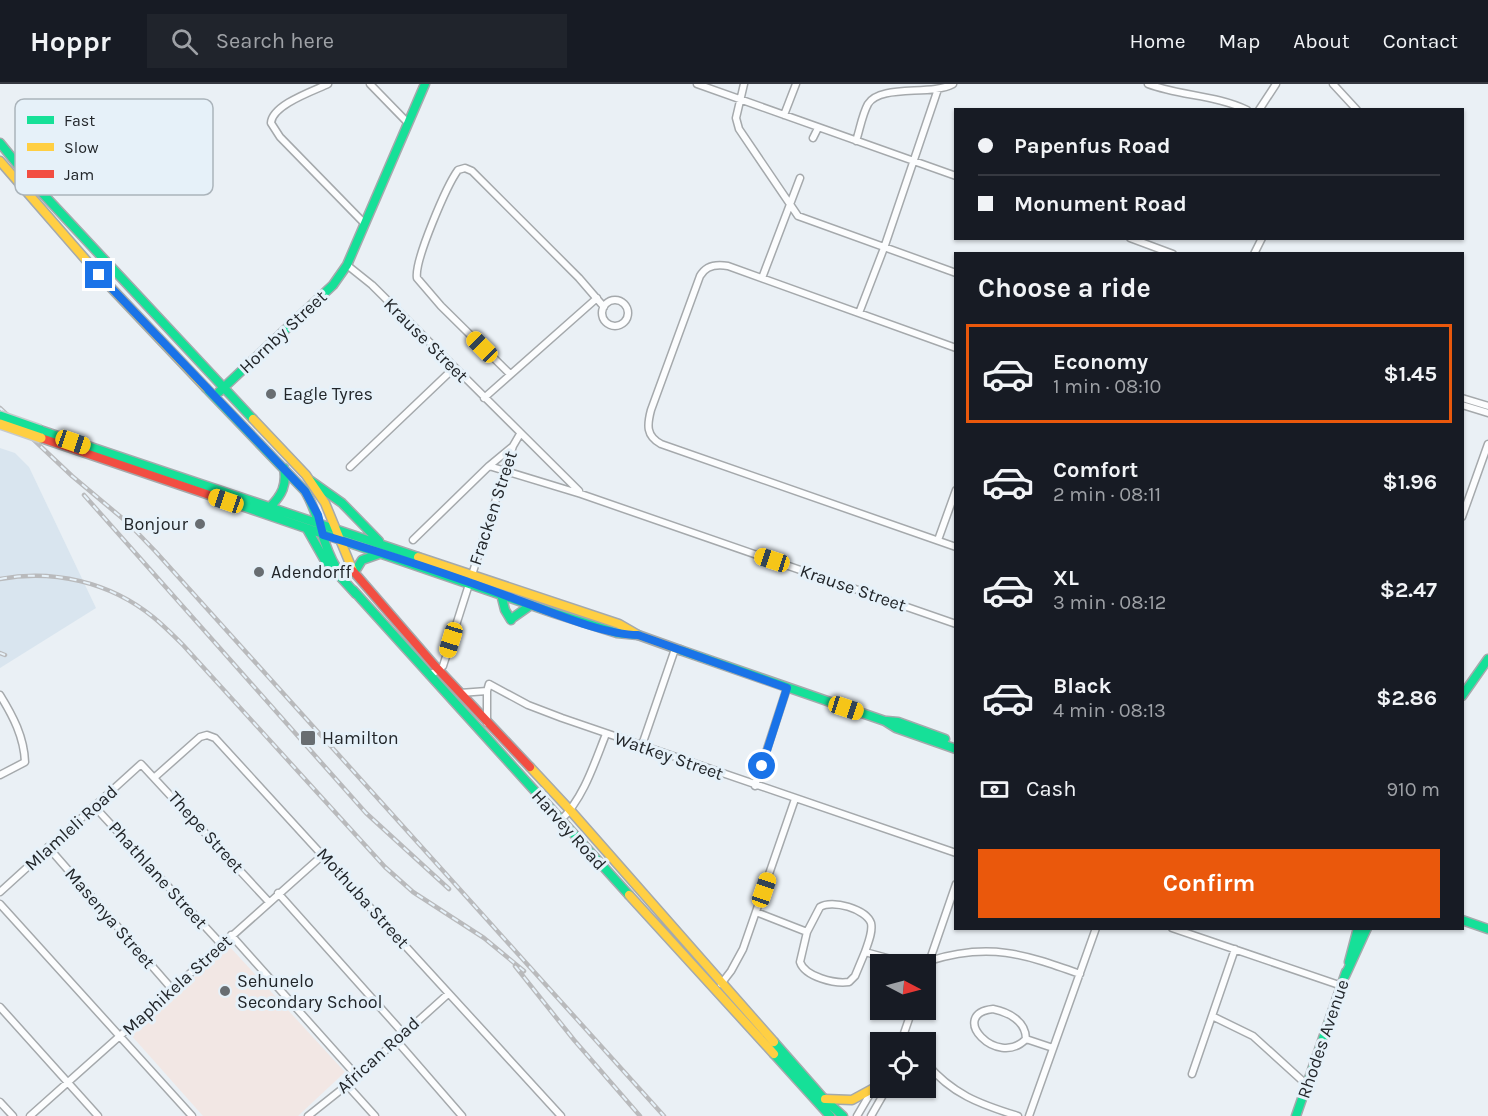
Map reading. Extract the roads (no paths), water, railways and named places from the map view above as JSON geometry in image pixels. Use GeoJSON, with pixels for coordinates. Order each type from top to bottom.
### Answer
{"type":"FeatureCollection","features":[{"type":"Feature","properties":{"kind":"main road","name":"Hornby Street"},"geometry":{"type":"LineString","coordinates":[[215,396],[333,285],[347,265],[424,84]]}},
{"type":"Feature","properties":{"kind":"main road"},"geometry":{"type":"LineString","coordinates":[[0,143],[15,161]]}},
{"type":"Feature","properties":{"kind":"main road","name":"Harvey Road"},"geometry":{"type":"LineString","coordinates":[[0,161],[15,178]]}},
{"type":"Feature","properties":{"kind":"main road","name":"Harvey Road"},"geometry":{"type":"LineString","coordinates":[[30,195],[99,275],[310,498],[321,524],[326,549],[331,560],[356,594],[830,1116]]}},
{"type":"Feature","properties":{"kind":"main road"},"geometry":{"type":"LineString","coordinates":[[44,195],[311,481],[342,503],[382,549]]}},
{"type":"Feature","properties":{"kind":"main road"},"geometry":{"type":"LineString","coordinates":[[0,417],[307,530],[382,549]]}},
{"type":"Feature","properties":{"kind":"main road"},"geometry":{"type":"LineString","coordinates":[[0,424],[41,434],[270,507],[321,524],[382,549],[619,624],[638,635],[675,649],[885,721],[896,728],[954,748]]}},
{"type":"Feature","properties":{"kind":"main road"},"geometry":{"type":"LineString","coordinates":[[270,507],[284,491],[286,480],[284,468]]}},
{"type":"Feature","properties":{"kind":"main road","name":"Harvey Road"},"geometry":{"type":"LineString","coordinates":[[311,481],[325,503],[354,573],[393,620],[570,810],[723,982],[823,1108],[843,1116]]}},
{"type":"Feature","properties":{"kind":"main road"},"geometry":{"type":"LineString","coordinates":[[307,530],[324,559],[356,594]]}},
{"type":"Feature","properties":{"kind":"main road"},"geometry":{"type":"LineString","coordinates":[[354,573],[365,558],[382,549]]}},
{"type":"Feature","properties":{"kind":"main road"},"geometry":{"type":"LineString","coordinates":[[471,578],[501,594],[531,605],[616,633],[638,635]]}},
{"type":"Feature","properties":{"kind":"main road"},"geometry":{"type":"LineString","coordinates":[[501,594],[505,610],[511,619],[531,605]]}},
{"type":"Feature","properties":{"kind":"main road"},"geometry":{"type":"LineString","coordinates":[[385,627],[393,620]]}},
{"type":"Feature","properties":{"kind":"main road"},"geometry":{"type":"LineString","coordinates":[[1464,693],[1488,659]]}},
{"type":"Feature","properties":{"kind":"main road"},"geometry":{"type":"LineString","coordinates":[[885,721],[898,722],[954,742]]}},
{"type":"Feature","properties":{"kind":"main road"},"geometry":{"type":"LineString","coordinates":[[1464,921],[1488,929]]}},
{"type":"Feature","properties":{"kind":"main road"},"geometry":{"type":"LineString","coordinates":[[1464,926],[1488,935]]}},
{"type":"Feature","properties":{"kind":"main road","name":"Rhodes Avenue"},"geometry":{"type":"LineString","coordinates":[[1296,1116],[1343,981],[1357,930]]}},
{"type":"Feature","properties":{"kind":"main road"},"geometry":{"type":"LineString","coordinates":[[1343,981],[1364,930]]}},
{"type":"Feature","properties":{"kind":"main road","name":"Rhodes Avenue"},"geometry":{"type":"LineString","coordinates":[[1349,962],[1364,930]]}},
{"type":"Feature","properties":{"kind":"main road"},"geometry":{"type":"LineString","coordinates":[[823,1108],[852,1100],[870,1090]]}},
{"type":"Feature","properties":{"kind":"street"},"geometry":{"type":"LineString","coordinates":[[328,84],[280,108],[273,114],[271,123],[280,137],[364,223]]}},
{"type":"Feature","properties":{"kind":"street"},"geometry":{"type":"LineString","coordinates":[[370,84],[408,123]]}},
{"type":"Feature","properties":{"kind":"street"},"geometry":{"type":"LineString","coordinates":[[697,84],[954,175]]}},
{"type":"Feature","properties":{"kind":"street"},"geometry":{"type":"LineString","coordinates":[[744,84],[736,118],[739,129],[790,207],[802,219],[954,272]]}},
{"type":"Feature","properties":{"kind":"street"},"geometry":{"type":"LineString","coordinates":[[784,115],[796,84]]}},
{"type":"Feature","properties":{"kind":"street"},"geometry":{"type":"LineString","coordinates":[[856,141],[868,104],[874,95],[938,88],[953,84]]}},
{"type":"Feature","properties":{"kind":"street"},"geometry":{"type":"LineString","coordinates":[[1148,84],[1242,108]]}},
{"type":"Feature","properties":{"kind":"street"},"geometry":{"type":"LineString","coordinates":[[1260,108],[1276,84]]}},
{"type":"Feature","properties":{"kind":"street"},"geometry":{"type":"LineString","coordinates":[[1332,84],[1355,108]]}},
{"type":"Feature","properties":{"kind":"street"},"geometry":{"type":"LineString","coordinates":[[859,313],[884,248],[938,88]]}},
{"type":"Feature","properties":{"kind":"street"},"geometry":{"type":"LineString","coordinates":[[813,138],[818,128]]}},
{"type":"Feature","properties":{"kind":"street"},"geometry":{"type":"LineString","coordinates":[[510,374],[441,306],[417,278],[418,262],[442,202],[458,170],[465,168],[472,171],[604,307]]}},
{"type":"Feature","properties":{"kind":"street"},"geometry":{"type":"LineString","coordinates":[[762,278],[800,178]]}},
{"type":"Feature","properties":{"kind":"street"},"geometry":{"type":"LineString","coordinates":[[1135,240],[1168,252]]}},
{"type":"Feature","properties":{"kind":"street","name":"Krause Street"},"geometry":{"type":"LineString","coordinates":[[347,265],[372,285],[581,494]]}},
{"type":"Feature","properties":{"kind":"street"},"geometry":{"type":"LineString","coordinates":[[954,347],[762,278],[721,265],[706,268],[702,272],[651,410],[648,428],[652,438],[661,444],[954,546]]}},
{"type":"Feature","properties":{"kind":"street"},"geometry":{"type":"LineString","coordinates":[[484,398],[597,298]]}},
{"type":"Feature","properties":{"kind":"street"},"geometry":{"type":"LineString","coordinates":[[613,300],[624,303],[628,310],[626,320],[617,326],[607,323],[602,314],[604,307],[613,300]]}},
{"type":"Feature","properties":{"kind":"street"},"geometry":{"type":"LineString","coordinates":[[350,467],[454,368]]}},
{"type":"Feature","properties":{"kind":"street"},"geometry":{"type":"LineString","coordinates":[[1464,399],[1488,406]]}},
{"type":"Feature","properties":{"kind":"street"},"geometry":{"type":"LineString","coordinates":[[1464,406],[1488,413]]}},
{"type":"Feature","properties":{"kind":"street","name":"Fracken Street"},"geometry":{"type":"LineString","coordinates":[[439,670],[445,659],[513,446],[520,434]]}},
{"type":"Feature","properties":{"kind":"street"},"geometry":{"type":"LineString","coordinates":[[1464,511],[1488,444]]}},
{"type":"Feature","properties":{"kind":"street"},"geometry":{"type":"LineString","coordinates":[[412,540],[513,446]]}},
{"type":"Feature","properties":{"kind":"street","name":"Krause Street"},"geometry":{"type":"LineString","coordinates":[[489,466],[581,494],[954,623]]}},
{"type":"Feature","properties":{"kind":"street"},"geometry":{"type":"LineString","coordinates":[[938,540],[954,496]]}},
{"type":"Feature","properties":{"kind":"street"},"geometry":{"type":"LineString","coordinates":[[642,745],[675,649]]}},
{"type":"Feature","properties":{"kind":"street"},"geometry":{"type":"LineString","coordinates":[[429,675],[439,670]]}},
{"type":"Feature","properties":{"kind":"street"},"geometry":{"type":"LineString","coordinates":[[460,693],[488,687],[487,723]]}},
{"type":"Feature","properties":{"kind":"street","name":"Watkey Street"},"geometry":{"type":"LineString","coordinates":[[488,687],[528,705],[606,734],[954,852]]}},
{"type":"Feature","properties":{"kind":"street"},"geometry":{"type":"LineString","coordinates":[[755,786],[787,688]]}},
{"type":"Feature","properties":{"kind":"street"},"geometry":{"type":"LineString","coordinates":[[0,695],[19,731],[25,762],[0,775]]}},
{"type":"Feature","properties":{"kind":"street"},"geometry":{"type":"LineString","coordinates":[[561,820],[581,792],[606,734]]}},
{"type":"Feature","properties":{"kind":"street","name":"Mothuba Street"},"geometry":{"type":"LineString","coordinates":[[155,777],[200,737],[212,736],[324,855],[561,1116]]}},
{"type":"Feature","properties":{"kind":"street","name":"Thepe Street"},"geometry":{"type":"LineString","coordinates":[[141,764],[269,902]]}},
{"type":"Feature","properties":{"kind":"street","name":"Mlamleli Road"},"geometry":{"type":"LineString","coordinates":[[0,892],[141,764]]}},
{"type":"Feature","properties":{"kind":"street"},"geometry":{"type":"LineString","coordinates":[[715,991],[737,961],[795,799]]}},
{"type":"Feature","properties":{"kind":"street","name":"Phathlane Street"},"geometry":{"type":"LineString","coordinates":[[94,806],[222,945]]}},
{"type":"Feature","properties":{"kind":"street","name":"Masenya Street"},"geometry":{"type":"LineString","coordinates":[[48,847],[172,989]]}},
{"type":"Feature","properties":{"kind":"street","name":"Maphikela Street"},"geometry":{"type":"LineString","coordinates":[[30,1116],[278,893],[324,855]]}},
{"type":"Feature","properties":{"kind":"street"},"geometry":{"type":"LineString","coordinates":[[931,954],[954,890]]}},
{"type":"Feature","properties":{"kind":"street"},"geometry":{"type":"LineString","coordinates":[[278,893],[403,1033]]}},
{"type":"Feature","properties":{"kind":"street"},"geometry":{"type":"LineString","coordinates":[[831,903],[840,904],[862,913],[870,921],[871,932],[865,952],[855,976],[849,982],[839,982],[812,974],[802,967],[800,962],[807,932],[820,907],[831,903]]}},
{"type":"Feature","properties":{"kind":"street"},"geometry":{"type":"LineString","coordinates":[[0,904],[192,1116]]}},
{"type":"Feature","properties":{"kind":"street"},"geometry":{"type":"LineString","coordinates":[[756,912],[807,932]]}},
{"type":"Feature","properties":{"kind":"street"},"geometry":{"type":"LineString","coordinates":[[1029,1116],[1095,930]]}},
{"type":"Feature","properties":{"kind":"street"},"geometry":{"type":"LineString","coordinates":[[1178,930],[1343,981]]}},
{"type":"Feature","properties":{"kind":"street","name":"Phathlane Street"},"geometry":{"type":"LineString","coordinates":[[231,935],[357,1076]]}},
{"type":"Feature","properties":{"kind":"street"},"geometry":{"type":"LineString","coordinates":[[1192,1074],[1235,949]]}},
{"type":"Feature","properties":{"kind":"street"},"geometry":{"type":"LineString","coordinates":[[936,959],[960,953],[999,951],[1036,959],[1080,974]]}},
{"type":"Feature","properties":{"kind":"street"},"geometry":{"type":"LineString","coordinates":[[865,952],[872,954]]}},
{"type":"Feature","properties":{"kind":"street","name":"African Road"},"geometry":{"type":"LineString","coordinates":[[308,1116],[347,1085],[448,994]]}},
{"type":"Feature","properties":{"kind":"street"},"geometry":{"type":"LineString","coordinates":[[0,1007],[98,1116]]}},
{"type":"Feature","properties":{"kind":"street"},"geometry":{"type":"LineString","coordinates":[[993,1009],[1009,1014],[1023,1027],[1026,1039],[1022,1043],[1008,1047],[988,1043],[977,1034],[976,1016],[985,1010],[993,1009]]}},
{"type":"Feature","properties":{"kind":"street"},"geometry":{"type":"LineString","coordinates":[[1212,1016],[1253,1036],[1307,1085]]}},
{"type":"Feature","properties":{"kind":"street"},"geometry":{"type":"LineString","coordinates":[[1026,1039],[1053,1048]]}},
{"type":"Feature","properties":{"kind":"street"},"geometry":{"type":"LineString","coordinates":[[396,1040],[462,1116]]}},
{"type":"Feature","properties":{"kind":"street"},"geometry":{"type":"LineString","coordinates":[[936,1075],[943,1083],[963,1096],[1018,1116]]}},
{"type":"Feature","properties":{"kind":"street"},"geometry":{"type":"LineString","coordinates":[[347,1085],[375,1116]]}},
{"type":"Feature","properties":{"kind":"street"},"geometry":{"type":"LineString","coordinates":[[857,1116],[870,1095]]}},
{"type":"Feature","properties":{"kind":"street"},"geometry":{"type":"LineString","coordinates":[[871,1116],[881,1098]]}},
{"type":"Feature","properties":{"kind":"street"},"geometry":{"type":"LineString","coordinates":[[0,1102],[13,1116]]}},
{"type":"Feature","properties":{"kind":"railway"},"geometry":{"type":"LineString","coordinates":[[0,408],[72,476],[128,523],[155,551],[664,1116]]}},
{"type":"Feature","properties":{"kind":"railway"},"geometry":{"type":"LineString","coordinates":[[84,495],[366,813],[449,889]]}},
{"type":"Feature","properties":{"kind":"railway"},"geometry":{"type":"LineString","coordinates":[[0,579],[40,576],[80,581],[118,595],[153,617],[183,645],[385,867],[413,892],[484,938],[524,971]]}},
{"type":"Feature","properties":{"kind":"railway"},"geometry":{"type":"LineString","coordinates":[[0,653],[5,655]]}},
{"type":"Feature","properties":{"kind":"railway"},"geometry":{"type":"LineString","coordinates":[[515,966],[574,1040],[640,1116]]}},
{"type":"Feature","properties":{"kind":"place","name":"Eagle Tyres"},"geometry":{"type":"Point","coordinates":[271,394]}},
{"type":"Feature","properties":{"kind":"place","name":"Bonjour"},"geometry":{"type":"Point","coordinates":[200,524]}},
{"type":"Feature","properties":{"kind":"place","name":"Adendorff"},"geometry":{"type":"Point","coordinates":[259,572]}},
{"type":"Feature","properties":{"kind":"place","name":"Hamilton"},"geometry":{"type":"Point","coordinates":[308,738]}},
{"type":"Feature","properties":{"kind":"place","name":"Sehunelo Secondary School"},"geometry":{"type":"Point","coordinates":[225,991]}}]}
